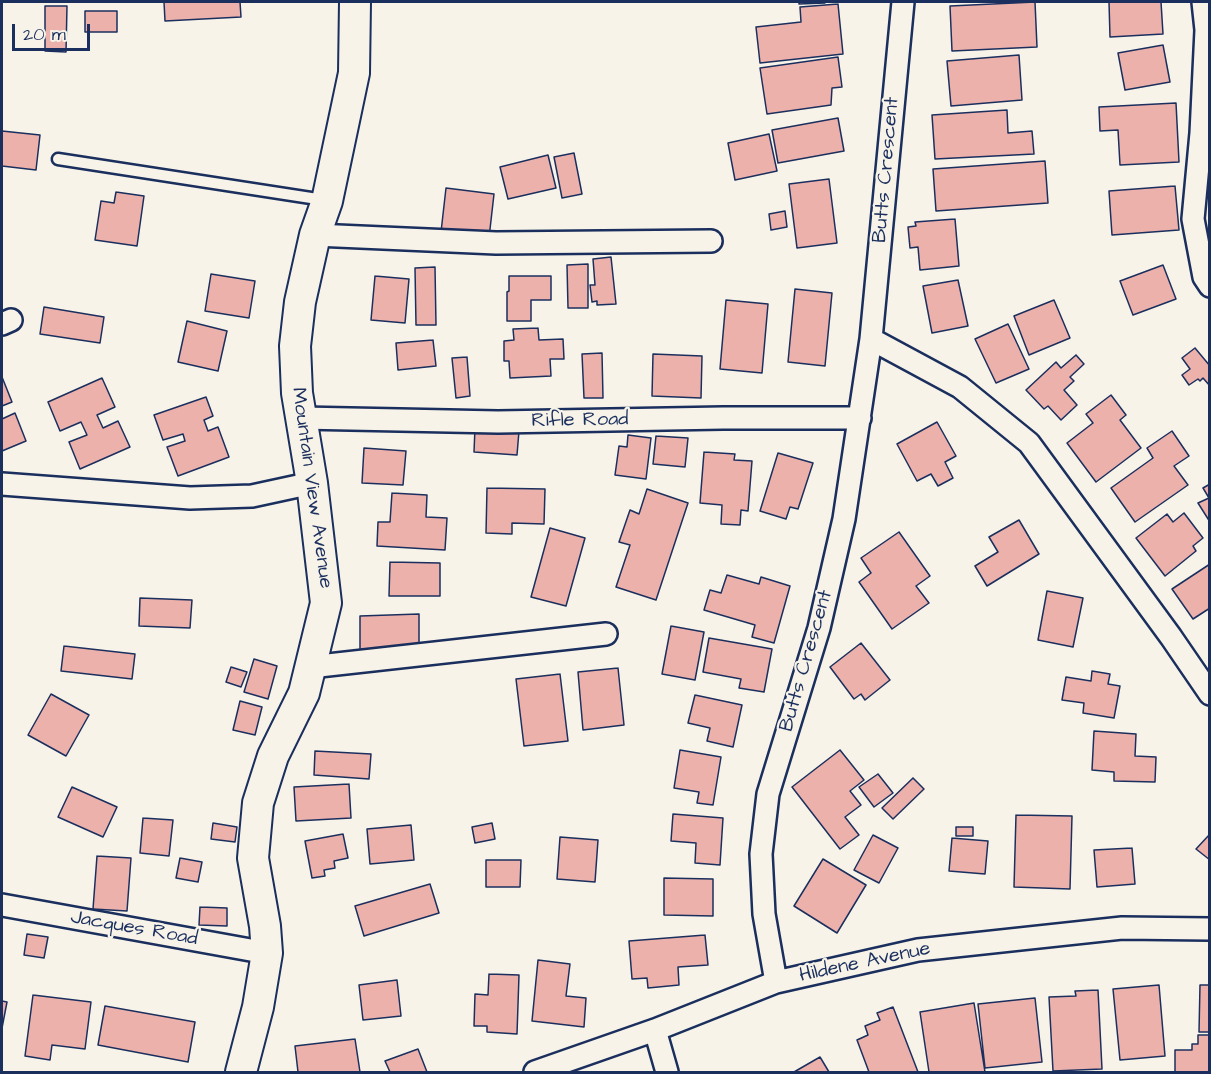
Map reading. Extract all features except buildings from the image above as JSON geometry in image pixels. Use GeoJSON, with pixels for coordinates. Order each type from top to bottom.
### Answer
{"type":"FeatureCollection","features":[{"type":"Feature","properties":{"kind":"main road","name":"Mountain View Avenue"},"geometry":{"type":"LineString","coordinates":[[241,1072],[258,1007],[267,953],[266,926],[253,858],[258,803],[273,756],[304,693],[326,603],[312,483],[297,393],[295,346],[300,302],[315,235],[327,201],[354,73],[355,2]]}},
{"type":"Feature","properties":{"kind":"street","name":"Butts Crescent"},"geometry":{"type":"LineString","coordinates":[[776,982],[764,914],[761,854],[768,794],[819,628],[844,519],[871,339],[903,2]]}},
{"type":"Feature","properties":{"kind":"street"},"geometry":{"type":"LineString","coordinates":[[1203,2],[1208,31],[1193,219],[1204,277],[1209,286]]}},
{"type":"Feature","properties":{"kind":"street"},"geometry":{"type":"LineString","coordinates":[[315,235],[496,243],[711,241]]}},
{"type":"Feature","properties":{"kind":"street"},"geometry":{"type":"LineString","coordinates":[[871,339],[960,387],[1029,443],[1171,637],[1209,694]]}},
{"type":"Feature","properties":{"kind":"street","name":"Rifle Road"},"geometry":{"type":"LineString","coordinates":[[301,418],[498,423],[860,418]]}},
{"type":"Feature","properties":{"kind":"street"},"geometry":{"type":"LineString","coordinates":[[2,484],[190,498],[252,496],[312,483]]}},
{"type":"Feature","properties":{"kind":"street"},"geometry":{"type":"LineString","coordinates":[[310,667],[606,634]]}},
{"type":"Feature","properties":{"kind":"street","name":"Jacques Road"},"geometry":{"type":"LineString","coordinates":[[2,905],[267,953]]}},
{"type":"Feature","properties":{"kind":"street","name":"Hildene Avenue"},"geometry":{"type":"LineString","coordinates":[[535,1072],[655,1030],[776,982],[918,950],[1122,928],[1209,929]]}},
{"type":"Feature","properties":{"kind":"street"},"geometry":{"type":"LineString","coordinates":[[655,1030],[667,1072]]}},
{"type":"Feature","properties":{"kind":"lane"},"geometry":{"type":"LineString","coordinates":[[58,159],[327,201]]}}]}
